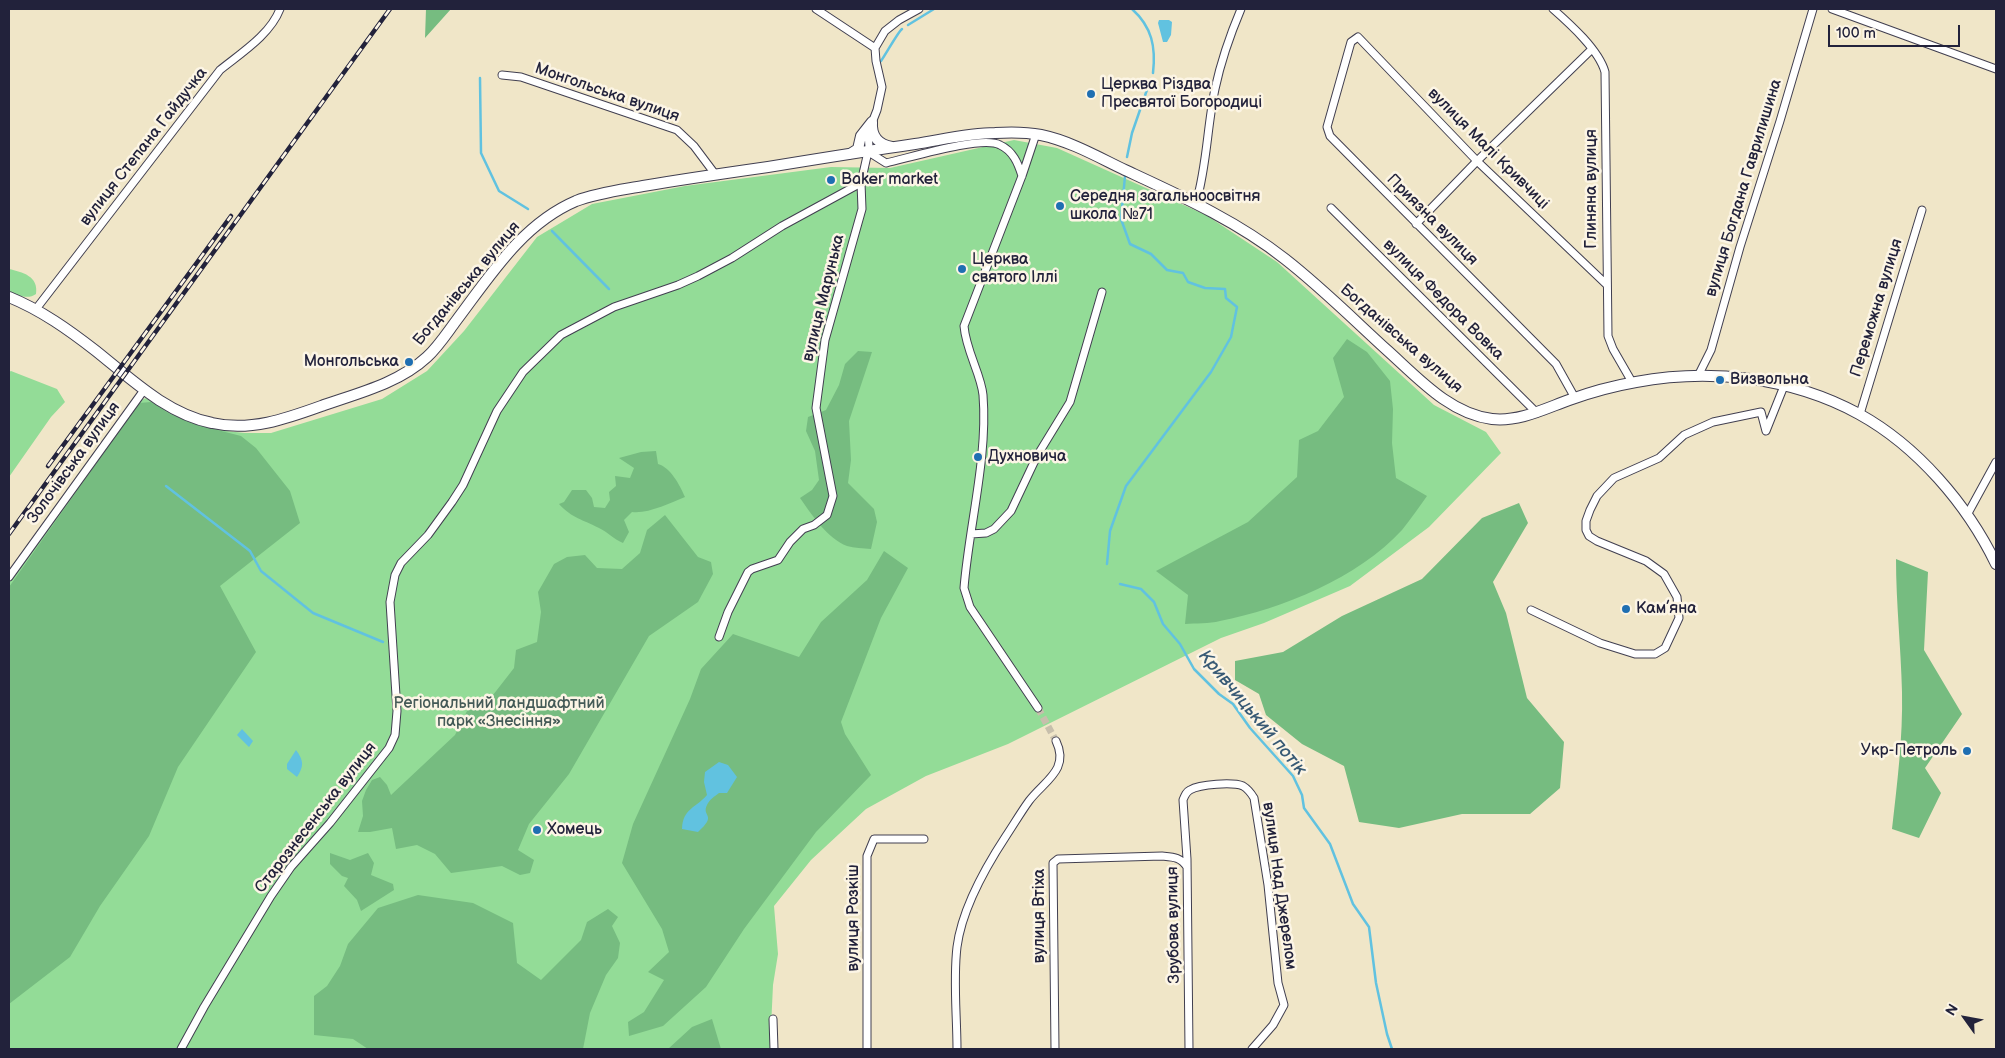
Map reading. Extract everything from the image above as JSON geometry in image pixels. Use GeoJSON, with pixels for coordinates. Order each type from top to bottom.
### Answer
{"type":"FeatureCollection","features":[{"type":"Feature","properties":{"kind":"main road"},"geometry":{"type":"LineString","coordinates":[[872,122],[871,130],[878,140],[885,146],[894,147]]}},
{"type":"Feature","properties":{"kind":"main road"},"geometry":{"type":"LineString","coordinates":[[849,154],[858,149],[861,136],[872,122]]}},
{"type":"Feature","properties":{"kind":"main road","name":"Богданівська вулиця"},"geometry":{"type":"LineString","coordinates":[[9,297],[36,309],[66,328],[144,390],[192,416],[210,423],[238,426],[281,421],[383,384],[406,372],[426,357],[446,334],[510,250],[542,219],[578,200],[611,191],[989,132],[1036,134],[1069,144],[1196,203],[1237,226],[1285,259],[1431,390],[1470,414],[1499,420],[1518,418],[1537,413],[1575,398],[1632,382],[1699,374],[1748,378],[1784,386],[1822,398],[1860,414],[1888,433],[1915,456],[1946,488],[1984,540],[1996,564]]}},
{"type":"Feature","properties":{"kind":"street","name":"вулиця Степана Гайдучка"},"geometry":{"type":"LineString","coordinates":[[36,309],[220,70],[257,40],[277,18],[280,9]]}},
{"type":"Feature","properties":{"kind":"street"},"geometry":{"type":"LineString","coordinates":[[816,9],[875,48]]}},
{"type":"Feature","properties":{"kind":"street"},"geometry":{"type":"LineString","coordinates":[[861,184],[868,133],[882,87],[875,48],[885,31],[898,20],[919,9]]}},
{"type":"Feature","properties":{"kind":"street"},"geometry":{"type":"LineString","coordinates":[[1196,203],[1203,179],[1215,90],[1228,41],[1241,9]]}},
{"type":"Feature","properties":{"kind":"street","name":"Глиняна вулиця"},"geometry":{"type":"LineString","coordinates":[[1553,9],[1592,49],[1603,63],[1605,72],[1608,336],[1632,382]]}},
{"type":"Feature","properties":{"kind":"street","name":"вулиця Богдана Гаврилишина"},"geometry":{"type":"LineString","coordinates":[[1699,374],[1711,350],[1812,9]]}},
{"type":"Feature","properties":{"kind":"street"},"geometry":{"type":"LineString","coordinates":[[1832,9],[1996,69]]}},
{"type":"Feature","properties":{"kind":"street","name":"вулиця Малі Кривчиці"},"geometry":{"type":"LineString","coordinates":[[1351,42],[1358,37],[1477,160],[1607,285]]}},
{"type":"Feature","properties":{"kind":"street","name":"Приязна вулиця"},"geometry":{"type":"LineString","coordinates":[[1351,42],[1328,127],[1330,136],[1556,364],[1575,398]]}},
{"type":"Feature","properties":{"kind":"street"},"geometry":{"type":"LineString","coordinates":[[1416,224],[1477,160],[1592,49]]}},
{"type":"Feature","properties":{"kind":"street","name":"Монгольська вулиця"},"geometry":{"type":"LineString","coordinates":[[502,76],[521,78],[677,130],[691,142],[715,174]]}},
{"type":"Feature","properties":{"kind":"street"},"geometry":{"type":"LineString","coordinates":[[1036,134],[1022,176],[964,326],[965,340],[983,393],[984,428],[965,577],[966,597],[970,607],[1038,708]]}},
{"type":"Feature","properties":{"kind":"street"},"geometry":{"type":"LineString","coordinates":[[867,151],[886,163],[973,143],[994,142],[1001,145],[1017,160],[1022,176]]}},
{"type":"Feature","properties":{"kind":"street","name":"вулиця Марунька"},"geometry":{"type":"LineString","coordinates":[[719,637],[728,612],[748,572],[778,560],[790,542],[803,529],[814,525],[827,515],[832,496],[816,408],[825,340],[862,209],[861,184]]}},
{"type":"Feature","properties":{"kind":"street","name":"Старознесенська вулиця"},"geometry":{"type":"LineString","coordinates":[[181,1049],[271,896],[291,868],[345,806],[388,748],[395,735],[398,711],[390,602],[395,575],[401,563],[428,535],[452,502],[497,411],[523,372],[561,335],[614,308],[698,276],[732,258],[782,226],[861,184]]}},
{"type":"Feature","properties":{"kind":"street","name":"вулиця Федора Вовка"},"geometry":{"type":"LineString","coordinates":[[1330,208],[1537,413]]}},
{"type":"Feature","properties":{"kind":"street","name":"Переможна вулиця"},"geometry":{"type":"LineString","coordinates":[[1860,414],[1922,210]]}},
{"type":"Feature","properties":{"kind":"street"},"geometry":{"type":"LineString","coordinates":[[970,534],[986,533],[994,529],[1011,511],[1037,456],[1070,402],[1102,292]]}},
{"type":"Feature","properties":{"kind":"street"},"geometry":{"type":"LineString","coordinates":[[1531,610],[1600,643],[1635,654],[1655,654],[1665,648],[1678,618],[1677,596],[1664,574],[1646,561],[1597,541],[1590,536],[1586,530],[1586,521],[1590,510],[1597,496],[1614,478],[1659,458],[1684,435],[1713,422],[1761,412],[1766,431],[1784,386]]}},
{"type":"Feature","properties":{"kind":"street","name":"Золочівська вулиця"},"geometry":{"type":"LineString","coordinates":[[9,577],[144,390]]}},
{"type":"Feature","properties":{"kind":"street"},"geometry":{"type":"LineString","coordinates":[[1967,515],[1996,462]]}},
{"type":"Feature","properties":{"kind":"street"},"geometry":{"type":"LineString","coordinates":[[957,1049],[956,961],[960,932],[974,896],[1003,841],[1030,800],[1053,777],[1058,769],[1060,754],[1056,740]]}},
{"type":"Feature","properties":{"kind":"street","name":"вулиця Над Джерелом"},"geometry":{"type":"LineString","coordinates":[[1183,800],[1186,793],[1192,788],[1232,784],[1242,786],[1254,798],[1268,885],[1278,983],[1284,1005],[1273,1025],[1252,1049]]}},
{"type":"Feature","properties":{"kind":"street","name":"Зрубова вулиця"},"geometry":{"type":"LineString","coordinates":[[1183,800],[1187,867],[1189,1049]]}},
{"type":"Feature","properties":{"kind":"street","name":"вулиця Розкіш"},"geometry":{"type":"LineString","coordinates":[[867,1049],[868,856],[874,839],[924,839]]}},
{"type":"Feature","properties":{"kind":"street","name":"вулиця Втіха"},"geometry":{"type":"LineString","coordinates":[[1055,1049],[1053,863],[1058,859],[1162,856],[1178,858],[1187,867]]}},
{"type":"Feature","properties":{"kind":"street"},"geometry":{"type":"LineString","coordinates":[[773,1019],[774,1049]]}},
{"type":"Feature","properties":{"kind":"green space"},"geometry":{"type":"Polygon","coordinates":[[[426,9],[451,9],[425,38],[426,9]]]}},
{"type":"Feature","properties":{"kind":"green space","name":"Регіональний ландшафтний парк «Знесіння»"},"geometry":{"type":"Polygon","coordinates":[[[1014,140],[1057,148],[1206,215],[1277,262],[1434,405],[1486,432],[1501,453],[1429,527],[1350,586],[1264,623],[1221,638],[1008,744],[926,776],[866,809],[811,860],[774,906],[778,954],[773,985],[770,1049],[9,1049],[9,582],[138,401],[146,398],[171,413],[192,422],[226,431],[271,433],[382,399],[427,371],[464,331],[537,237],[592,204],[685,186],[831,167],[890,168],[1014,140]]]}},
{"type":"Feature","properties":{"kind":"green space"},"geometry":{"type":"Polygon","coordinates":[[[9,269],[24,273],[32,279],[35,283],[36,294],[26,297],[9,292],[9,269]]]}},
{"type":"Feature","properties":{"kind":"green space"},"geometry":{"type":"Polygon","coordinates":[[[1347,339],[1367,352],[1390,381],[1393,409],[1392,443],[1396,478],[1427,496],[1402,530],[1384,547],[1364,563],[1341,577],[1293,600],[1244,616],[1216,622],[1185,624],[1188,595],[1156,571],[1248,522],[1297,477],[1299,440],[1318,431],[1344,397],[1333,358],[1347,339]]]}},
{"type":"Feature","properties":{"kind":"green space"},"geometry":{"type":"Polygon","coordinates":[[[858,351],[872,352],[849,421],[851,460],[848,483],[874,509],[877,522],[871,549],[847,546],[833,538],[820,525],[800,498],[812,490],[819,480],[815,451],[806,431],[808,417],[826,410],[839,385],[845,364],[858,351]]]}},
{"type":"Feature","properties":{"kind":"green space"},"geometry":{"type":"Polygon","coordinates":[[[11,371],[57,389],[65,402],[51,417],[9,477],[9,372],[11,371]]]}},
{"type":"Feature","properties":{"kind":"green space"},"geometry":{"type":"Polygon","coordinates":[[[151,402],[170,414],[198,425],[241,436],[256,448],[290,491],[300,523],[220,586],[256,652],[178,767],[149,836],[100,906],[70,957],[9,1004],[9,587],[139,403],[151,402]]]}},
{"type":"Feature","properties":{"kind":"green space"},"geometry":{"type":"Polygon","coordinates":[[[656,451],[658,464],[667,469],[685,497],[652,510],[632,512],[624,520],[629,532],[623,543],[573,516],[559,504],[564,502],[572,490],[586,490],[592,498],[594,507],[605,508],[610,500],[609,492],[616,486],[615,476],[630,478],[634,468],[619,458],[641,452],[656,451]]]}},
{"type":"Feature","properties":{"kind":"green space"},"geometry":{"type":"Polygon","coordinates":[[[1519,503],[1528,523],[1493,582],[1506,613],[1527,698],[1564,742],[1560,788],[1530,814],[1462,814],[1399,828],[1359,822],[1344,766],[1302,744],[1266,715],[1259,694],[1235,680],[1235,661],[1283,652],[1342,616],[1422,579],[1482,518],[1519,503]]]}},
{"type":"Feature","properties":{"kind":"green space"},"geometry":{"type":"Polygon","coordinates":[[[665,515],[698,557],[711,562],[713,574],[698,602],[649,636],[569,774],[529,824],[518,850],[534,860],[530,873],[520,875],[502,866],[451,873],[435,854],[417,845],[396,849],[392,828],[358,832],[363,816],[362,801],[372,780],[380,777],[387,785],[391,795],[455,735],[467,711],[493,695],[514,668],[516,650],[537,642],[541,612],[538,592],[554,564],[567,557],[585,555],[597,568],[622,569],[640,553],[647,530],[665,515]]]}},
{"type":"Feature","properties":{"kind":"green space"},"geometry":{"type":"Polygon","coordinates":[[[884,551],[908,568],[881,618],[841,722],[845,734],[871,775],[816,832],[744,929],[706,987],[663,1026],[629,1036],[628,1022],[644,1012],[664,980],[648,972],[669,952],[662,929],[622,863],[633,824],[690,699],[701,669],[733,634],[799,657],[821,622],[867,580],[884,551]]]}},
{"type":"Feature","properties":{"kind":"green space"},"geometry":{"type":"Polygon","coordinates":[[[1896,559],[1928,572],[1924,650],[1962,714],[1925,768],[1941,793],[1919,838],[1892,829],[1902,726],[1896,559]]]}},
{"type":"Feature","properties":{"kind":"green space"},"geometry":{"type":"Polygon","coordinates":[[[330,853],[350,860],[368,853],[374,863],[371,875],[393,884],[394,890],[361,911],[357,900],[344,886],[348,878],[342,876],[330,864],[330,853]]]}},
{"type":"Feature","properties":{"kind":"green space"},"geometry":{"type":"Polygon","coordinates":[[[418,895],[473,903],[513,923],[517,963],[541,980],[581,940],[587,922],[608,909],[618,917],[612,926],[620,943],[618,958],[606,975],[590,1013],[583,1049],[368,1049],[353,1039],[314,1035],[314,996],[327,986],[340,966],[348,944],[378,908],[418,895]]]}},
{"type":"Feature","properties":{"kind":"green space"},"geometry":{"type":"Polygon","coordinates":[[[712,1019],[721,1049],[668,1049],[692,1027],[712,1019]]]}},
{"type":"Feature","properties":{"kind":"water"},"geometry":{"type":"Polygon","coordinates":[[[1159,20],[1169,20],[1172,22],[1171,35],[1167,42],[1163,42],[1158,23],[1159,20]]]}},
{"type":"Feature","properties":{"kind":"water"},"geometry":{"type":"Polygon","coordinates":[[[242,729],[253,741],[249,747],[237,735],[242,729]]]}},
{"type":"Feature","properties":{"kind":"water"},"geometry":{"type":"Polygon","coordinates":[[[296,750],[301,757],[302,764],[297,777],[287,769],[287,764],[296,750]]]}},
{"type":"Feature","properties":{"kind":"water"},"geometry":{"type":"Polygon","coordinates":[[[719,762],[728,765],[737,777],[727,793],[719,793],[708,803],[706,809],[707,822],[698,832],[682,829],[687,813],[707,795],[704,782],[705,772],[719,762]]]}},
{"type":"Feature","properties":{"kind":"waterway","name":"Кривчицький потік"},"geometry":{"type":"LineString","coordinates":[[908,25],[934,9]]}},
{"type":"Feature","properties":{"kind":"waterway","name":"Кривчицький потік"},"geometry":{"type":"LineString","coordinates":[[1132,9],[1144,23],[1151,38],[1154,55],[1153,73]]}},
{"type":"Feature","properties":{"kind":"waterway","name":"Кривчицький потік"},"geometry":{"type":"LineString","coordinates":[[881,61],[902,29]]}},
{"type":"Feature","properties":{"kind":"waterway"},"geometry":{"type":"LineString","coordinates":[[480,78],[481,153],[499,191],[528,209]]}},
{"type":"Feature","properties":{"kind":"waterway","name":"Кривчицький потік"},"geometry":{"type":"LineString","coordinates":[[1127,157],[1132,133],[1149,84]]}},
{"type":"Feature","properties":{"kind":"waterway","name":"Кривчицький потік"},"geometry":{"type":"LineString","coordinates":[[1107,564],[1110,531],[1126,486],[1211,372],[1231,337],[1237,307],[1226,298],[1225,289],[1205,288],[1188,282],[1183,273],[1167,270],[1151,254],[1130,244],[1121,219],[1125,176]]}},
{"type":"Feature","properties":{"kind":"waterway"},"geometry":{"type":"LineString","coordinates":[[552,231],[609,289]]}},
{"type":"Feature","properties":{"kind":"waterway"},"geometry":{"type":"LineString","coordinates":[[166,486],[250,551],[261,571],[313,613],[383,642]]}},
{"type":"Feature","properties":{"kind":"waterway","name":"Кривчицький потік"},"geometry":{"type":"LineString","coordinates":[[1120,584],[1141,589],[1154,602],[1163,624],[1180,644],[1194,669],[1219,694],[1233,704],[1250,728],[1293,776],[1302,795],[1304,808],[1330,844],[1353,904],[1369,927],[1376,983],[1392,1049]]}},
{"type":"Feature","properties":{"kind":"tunnel"},"geometry":{"type":"LineString","coordinates":[[1038,708],[1056,741]]}},
{"type":"Feature","properties":{"kind":"railway"},"geometry":{"type":"LineString","coordinates":[[9,534],[390,9]]}},
{"type":"Feature","properties":{"kind":"railway"},"geometry":{"type":"LineString","coordinates":[[48,466],[231,216]]}},
{"type":"Feature","properties":{"kind":"place","name":"Церква Різдва Пресвятої Богородиці"},"geometry":{"type":"Point","coordinates":[1091,94]}},
{"type":"Feature","properties":{"kind":"place","name":"Baker market"},"geometry":{"type":"Point","coordinates":[831,180]}},
{"type":"Feature","properties":{"kind":"place","name":"Середня загальноосвітня школа №71"},"geometry":{"type":"Point","coordinates":[1060,206]}},
{"type":"Feature","properties":{"kind":"place","name":"Церква святого Іллі"},"geometry":{"type":"Point","coordinates":[962,269]}},
{"type":"Feature","properties":{"kind":"place","name":"Монгольська"},"geometry":{"type":"Point","coordinates":[409,362]}},
{"type":"Feature","properties":{"kind":"place","name":"Визвольна"},"geometry":{"type":"Point","coordinates":[1720,380]}},
{"type":"Feature","properties":{"kind":"place","name":"Духновича"},"geometry":{"type":"Point","coordinates":[978,457]}},
{"type":"Feature","properties":{"kind":"place","name":"Кам’яна"},"geometry":{"type":"Point","coordinates":[1626,609]}},
{"type":"Feature","properties":{"kind":"place","name":"Укр-Петроль"},"geometry":{"type":"Point","coordinates":[1967,751]}},
{"type":"Feature","properties":{"kind":"place","name":"Хомець"},"geometry":{"type":"Point","coordinates":[537,830]}}]}
